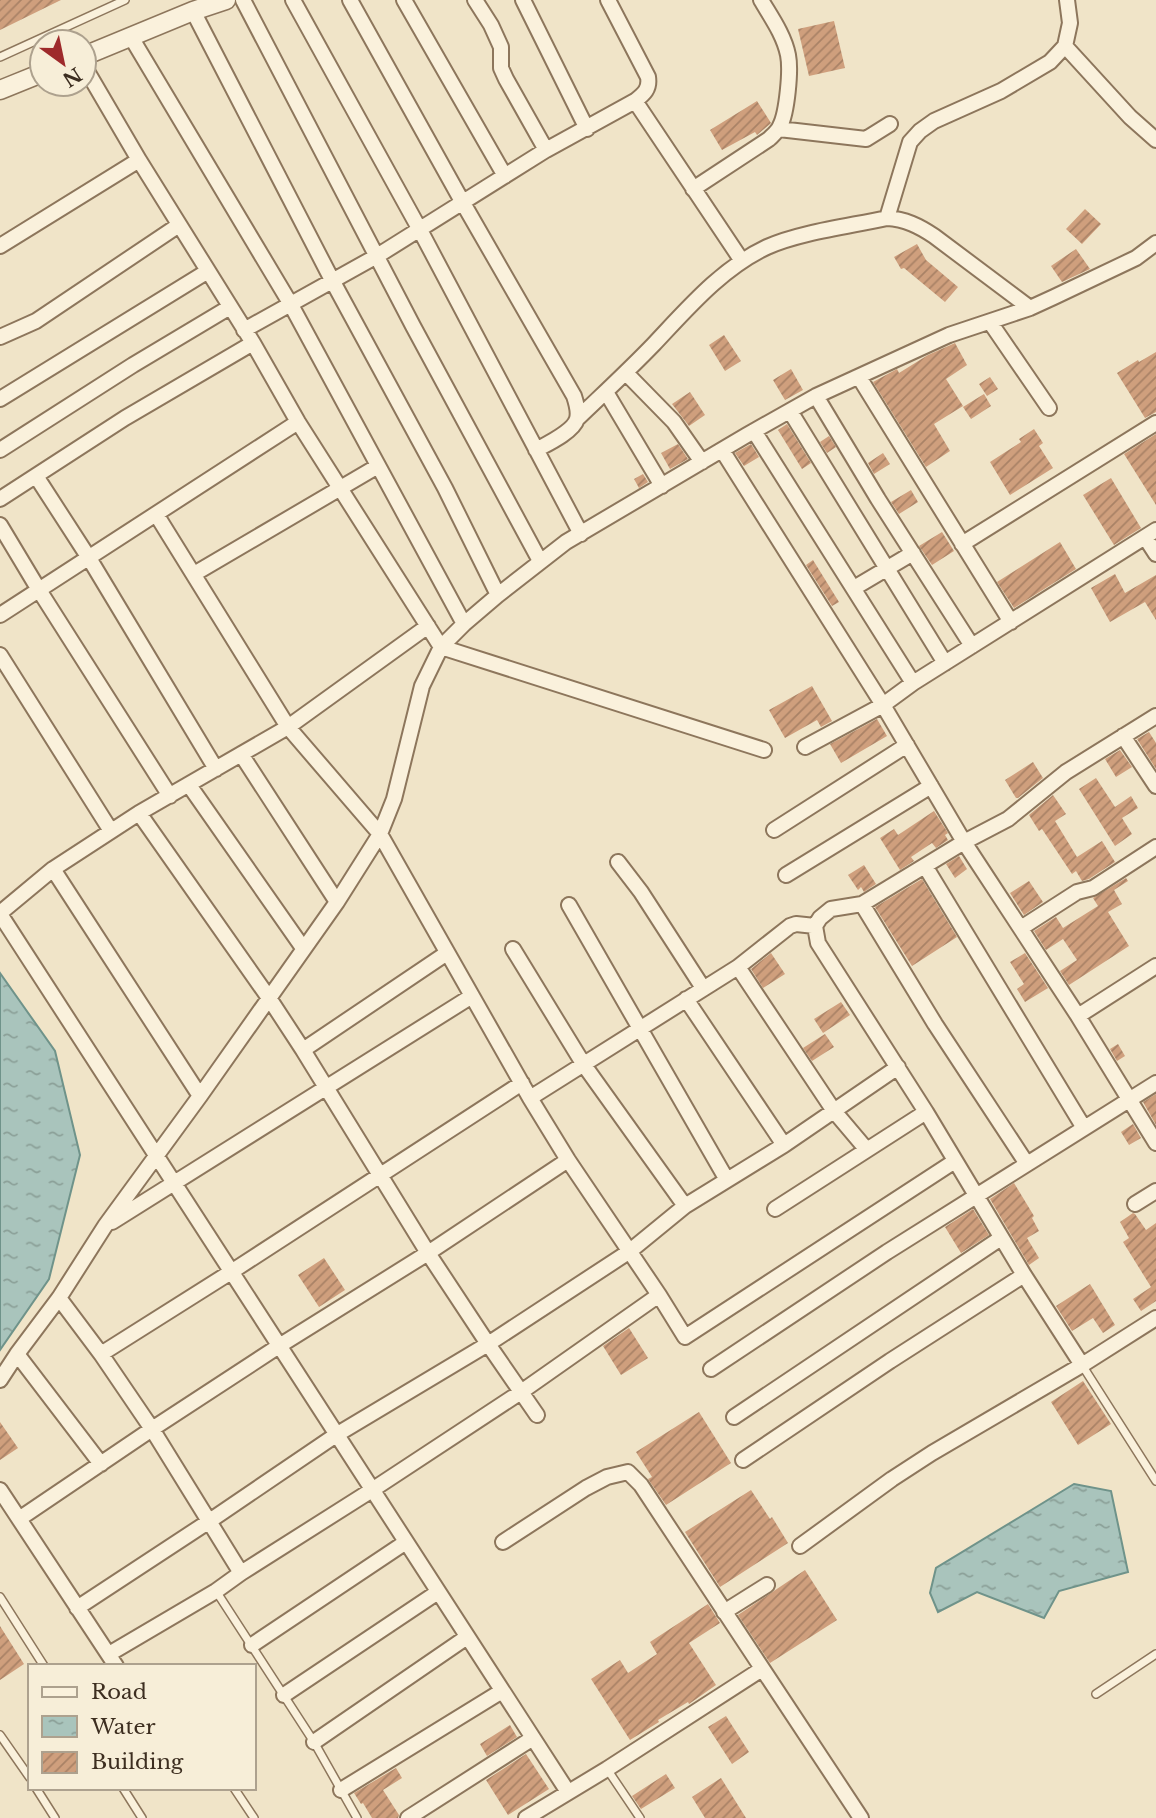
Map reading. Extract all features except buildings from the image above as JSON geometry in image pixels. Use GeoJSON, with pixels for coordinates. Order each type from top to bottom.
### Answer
{"type":"FeatureCollection","features":[{"type":"Feature","properties":{"kind":"street"},"geometry":{"type":"LineString","coordinates":[[98,50],[226,0]]}},
{"type":"Feature","properties":{"kind":"street"},"geometry":{"type":"LineString","coordinates":[[243,0],[540,561]]}},
{"type":"Feature","properties":{"kind":"street"},"geometry":{"type":"LineString","coordinates":[[293,0],[420,230],[581,534]]}},
{"type":"Feature","properties":{"kind":"street"},"geometry":{"type":"LineString","coordinates":[[350,0],[574,396],[577,419]]}},
{"type":"Feature","properties":{"kind":"street"},"geometry":{"type":"LineString","coordinates":[[404,0],[505,176]]}},
{"type":"Feature","properties":{"kind":"street"},"geometry":{"type":"LineString","coordinates":[[475,0],[501,47],[500,68],[546,150]]}},
{"type":"Feature","properties":{"kind":"street"},"geometry":{"type":"LineString","coordinates":[[523,0],[587,129]]}},
{"type":"Feature","properties":{"kind":"street"},"geometry":{"type":"LineString","coordinates":[[244,330],[377,256],[546,150],[635,101],[648,89],[648,77],[608,0]]}},
{"type":"Feature","properties":{"kind":"street"},"geometry":{"type":"LineString","coordinates":[[693,188],[758,148],[779,129],[784,117],[788,55],[777,27],[761,0]]}},
{"type":"Feature","properties":{"kind":"street"},"geometry":{"type":"LineString","coordinates":[[887,218],[911,142],[920,131],[934,121],[1001,91],[1050,62],[1065,46],[1069,23],[1067,0]]}},
{"type":"Feature","properties":{"kind":"street"},"geometry":{"type":"LineString","coordinates":[[193,11],[332,280],[445,488],[498,595]]}},
{"type":"Feature","properties":{"kind":"street"},"geometry":{"type":"LineString","coordinates":[[131,37],[290,303],[464,624]]}},
{"type":"Feature","properties":{"kind":"street"},"geometry":{"type":"LineString","coordinates":[[1065,46],[1130,117],[1156,140]]}},
{"type":"Feature","properties":{"kind":"street"},"geometry":{"type":"LineString","coordinates":[[0,90],[28,79]]}},
{"type":"Feature","properties":{"kind":"street"},"geometry":{"type":"LineString","coordinates":[[98,90],[253,343],[298,422],[442,647],[764,750]]}},
{"type":"Feature","properties":{"kind":"street"},"geometry":{"type":"LineString","coordinates":[[635,101],[741,261]]}},
{"type":"Feature","properties":{"kind":"street"},"geometry":{"type":"LineString","coordinates":[[779,129],[866,139],[891,124]]}},
{"type":"Feature","properties":{"kind":"street"},"geometry":{"type":"LineString","coordinates":[[0,246],[139,160]]}},
{"type":"Feature","properties":{"kind":"street"},"geometry":{"type":"LineString","coordinates":[[536,450],[571,427],[716,281],[741,261],[769,246],[795,237],[887,218],[900,219],[921,227],[1030,307]]}},
{"type":"Feature","properties":{"kind":"street"},"geometry":{"type":"LineString","coordinates":[[0,337],[36,321],[179,225]]}},
{"type":"Feature","properties":{"kind":"street"},"geometry":{"type":"LineString","coordinates":[[0,1380],[59,1298],[105,1226],[337,902],[380,834],[394,799],[422,686],[442,647],[464,624],[540,561],[581,534],[817,396],[949,335],[1030,307],[1136,258],[1156,243]]}},
{"type":"Feature","properties":{"kind":"street"},"geometry":{"type":"LineString","coordinates":[[0,399],[208,271]]}},
{"type":"Feature","properties":{"kind":"street"},"geometry":{"type":"LineString","coordinates":[[0,450],[230,307]]}},
{"type":"Feature","properties":{"kind":"street"},"geometry":{"type":"LineString","coordinates":[[990,322],[1049,408]]}},
{"type":"Feature","properties":{"kind":"street"},"geometry":{"type":"LineString","coordinates":[[0,499],[125,418],[253,343]]}},
{"type":"Feature","properties":{"kind":"street"},"geometry":{"type":"LineString","coordinates":[[626,373],[674,422],[702,462]]}},
{"type":"Feature","properties":{"kind":"street"},"geometry":{"type":"LineString","coordinates":[[859,377],[1011,622]]}},
{"type":"Feature","properties":{"kind":"street"},"geometry":{"type":"LineString","coordinates":[[606,392],[662,486]]}},
{"type":"Feature","properties":{"kind":"street"},"geometry":{"type":"LineString","coordinates":[[817,396],[972,646]]}},
{"type":"Feature","properties":{"kind":"street"},"geometry":{"type":"LineString","coordinates":[[790,411],[945,663]]}},
{"type":"Feature","properties":{"kind":"street"},"geometry":{"type":"LineString","coordinates":[[0,615],[298,422]]}},
{"type":"Feature","properties":{"kind":"street"},"geometry":{"type":"LineString","coordinates":[[962,544],[1156,423]]}},
{"type":"Feature","properties":{"kind":"street"},"geometry":{"type":"LineString","coordinates":[[754,431],[913,682]]}},
{"type":"Feature","properties":{"kind":"street"},"geometry":{"type":"LineString","coordinates":[[722,450],[883,705],[964,842],[1078,1016],[1156,1143]]}},
{"type":"Feature","properties":{"kind":"street"},"geometry":{"type":"LineString","coordinates":[[194,575],[378,466]]}},
{"type":"Feature","properties":{"kind":"street"},"geometry":{"type":"LineString","coordinates":[[36,476],[89,558],[216,769]]}},
{"type":"Feature","properties":{"kind":"street"},"geometry":{"type":"LineString","coordinates":[[156,514],[288,727],[380,834],[530,1098],[685,1337],[955,1161]]}},
{"type":"Feature","properties":{"kind":"street"},"geometry":{"type":"LineString","coordinates":[[0,525],[170,796]]}},
{"type":"Feature","properties":{"kind":"street"},"geometry":{"type":"LineString","coordinates":[[805,747],[883,705],[913,682],[1151,534],[1156,554]]}},
{"type":"Feature","properties":{"kind":"street"},"geometry":{"type":"LineString","coordinates":[[854,588],[913,553]]}},
{"type":"Feature","properties":{"kind":"street"},"geometry":{"type":"LineString","coordinates":[[428,626],[288,727],[139,813],[53,869],[0,914],[568,1792]]}},
{"type":"Feature","properties":{"kind":"street"},"geometry":{"type":"LineString","coordinates":[[0,655],[111,831]]}},
{"type":"Feature","properties":{"kind":"street"},"geometry":{"type":"LineString","coordinates":[[1082,1365],[818,943],[815,926],[831,909],[862,904],[964,842],[1008,819],[1066,772],[1156,716]]}},
{"type":"Feature","properties":{"kind":"street"},"geometry":{"type":"LineString","coordinates":[[1123,736],[1156,786]]}},
{"type":"Feature","properties":{"kind":"street"},"geometry":{"type":"LineString","coordinates":[[774,830],[907,745]]}},
{"type":"Feature","properties":{"kind":"street"},"geometry":{"type":"LineString","coordinates":[[241,754],[337,902]]}},
{"type":"Feature","properties":{"kind":"street"},"geometry":{"type":"LineString","coordinates":[[189,785],[303,948]]}},
{"type":"Feature","properties":{"kind":"street"},"geometry":{"type":"LineString","coordinates":[[786,875],[931,786]]}},
{"type":"Feature","properties":{"kind":"street"},"geometry":{"type":"LineString","coordinates":[[139,813],[269,998],[428,1253],[537,1415]]}},
{"type":"Feature","properties":{"kind":"street"},"geometry":{"type":"LineString","coordinates":[[1021,928],[1077,892],[1093,888],[1156,847]]}},
{"type":"Feature","properties":{"kind":"street"},"geometry":{"type":"LineString","coordinates":[[618,862],[642,892],[703,988]]}},
{"type":"Feature","properties":{"kind":"street"},"geometry":{"type":"LineString","coordinates":[[925,866],[1084,1128]]}},
{"type":"Feature","properties":{"kind":"street"},"geometry":{"type":"LineString","coordinates":[[53,869],[200,1096]]}},
{"type":"Feature","properties":{"kind":"street"},"geometry":{"type":"LineString","coordinates":[[862,904],[935,1024],[1027,1164]]}},
{"type":"Feature","properties":{"kind":"street"},"geometry":{"type":"LineString","coordinates":[[569,905],[727,1180]]}},
{"type":"Feature","properties":{"kind":"street"},"geometry":{"type":"LineString","coordinates":[[530,1098],[738,967],[790,926],[815,926]]}},
{"type":"Feature","properties":{"kind":"street"},"geometry":{"type":"LineString","coordinates":[[513,949],[584,1065],[685,1206]]}},
{"type":"Feature","properties":{"kind":"street"},"geometry":{"type":"LineString","coordinates":[[303,1050],[447,953]]}},
{"type":"Feature","properties":{"kind":"street"},"geometry":{"type":"LineString","coordinates":[[1078,1016],[1156,966]]}},
{"type":"Feature","properties":{"kind":"street"},"geometry":{"type":"LineString","coordinates":[[738,967],[834,1111],[867,1150]]}},
{"type":"Feature","properties":{"kind":"street"},"geometry":{"type":"LineString","coordinates":[[105,1226],[471,996]]}},
{"type":"Feature","properties":{"kind":"street"},"geometry":{"type":"LineString","coordinates":[[686,999],[783,1145]]}},
{"type":"Feature","properties":{"kind":"street"},"geometry":{"type":"LineString","coordinates":[[77,1608],[336,1435],[488,1344],[631,1251],[685,1206],[783,1145],[898,1067]]}},
{"type":"Feature","properties":{"kind":"street"},"geometry":{"type":"LineString","coordinates":[[100,1354],[232,1272],[522,1083]]}},
{"type":"Feature","properties":{"kind":"street"},"geometry":{"type":"LineString","coordinates":[[710,1368],[887,1252],[1156,1083]]}},
{"type":"Feature","properties":{"kind":"street"},"geometry":{"type":"LineString","coordinates":[[775,1209],[926,1112]]}},
{"type":"Feature","properties":{"kind":"street"},"geometry":{"type":"LineString","coordinates":[[19,1519],[279,1346],[428,1253],[568,1160]]}},
{"type":"Feature","properties":{"kind":"street"},"geometry":{"type":"LineString","coordinates":[[1135,1204],[1156,1191]]}},
{"type":"Feature","properties":{"kind":"street"},"geometry":{"type":"LineString","coordinates":[[733,1417],[1001,1238]]}},
{"type":"Feature","properties":{"kind":"street"},"geometry":{"type":"LineString","coordinates":[[743,1460],[1024,1275]]}},
{"type":"Feature","properties":{"kind":"street"},"geometry":{"type":"LineString","coordinates":[[0,1490],[114,1663],[240,1573],[521,1392],[660,1295]]}},
{"type":"Feature","properties":{"kind":"street"},"geometry":{"type":"LineString","coordinates":[[59,1298],[152,1430],[240,1573]]}},
{"type":"Feature","properties":{"kind":"street"},"geometry":{"type":"LineString","coordinates":[[800,1546],[932,1452],[1082,1365],[1156,1318]]}},
{"type":"Feature","properties":{"kind":"street"},"geometry":{"type":"LineString","coordinates":[[18,1354],[101,1464]]}},
{"type":"Feature","properties":{"kind":"street"},"geometry":{"type":"LineString","coordinates":[[503,1542],[586,1488],[607,1477],[628,1472],[641,1485],[860,1818]]}},
{"type":"Feature","properties":{"kind":"street"},"geometry":{"type":"LineString","coordinates":[[252,1645],[406,1542]]}},
{"type":"Feature","properties":{"kind":"street"},"geometry":{"type":"LineString","coordinates":[[724,1612],[767,1585]]}},
{"type":"Feature","properties":{"kind":"street"},"geometry":{"type":"LineString","coordinates":[[284,1695],[438,1592]]}},
{"type":"Feature","properties":{"kind":"street"},"geometry":{"type":"LineString","coordinates":[[314,1742],[467,1637]]}},
{"type":"Feature","properties":{"kind":"street"},"geometry":{"type":"LineString","coordinates":[[526,1818],[762,1669]]}},
{"type":"Feature","properties":{"kind":"street"},"geometry":{"type":"LineString","coordinates":[[341,1790],[502,1690]]}},
{"type":"Feature","properties":{"kind":"street"},"geometry":{"type":"LineString","coordinates":[[408,1818],[533,1738]]}},
{"type":"Feature","properties":{"kind":"lane"},"geometry":{"type":"LineString","coordinates":[[0,57],[125,0]]}},
{"type":"Feature","properties":{"kind":"lane"},"geometry":{"type":"LineString","coordinates":[[1082,1365],[1156,1480]]}},
{"type":"Feature","properties":{"kind":"lane"},"geometry":{"type":"LineString","coordinates":[[216,1591],[314,1742],[357,1818]]}},
{"type":"Feature","properties":{"kind":"lane"},"geometry":{"type":"LineString","coordinates":[[0,1597],[43,1664]]}},
{"type":"Feature","properties":{"kind":"lane"},"geometry":{"type":"LineString","coordinates":[[1096,1693],[1156,1654]]}},
{"type":"Feature","properties":{"kind":"lane"},"geometry":{"type":"LineString","coordinates":[[0,1735],[28,1775]]}},
{"type":"Feature","properties":{"kind":"lane"},"geometry":{"type":"LineString","coordinates":[[607,1769],[640,1818]]}},
{"type":"Feature","properties":{"kind":"lane"},"geometry":{"type":"LineString","coordinates":[[37,1790],[55,1818]]}},
{"type":"Feature","properties":{"kind":"lane"},"geometry":{"type":"LineString","coordinates":[[124,1790],[142,1818]]}},
{"type":"Feature","properties":{"kind":"lane"},"geometry":{"type":"LineString","coordinates":[[235,1790],[254,1818]]}},
{"type":"Feature","properties":{"kind":"water"},"geometry":{"type":"Polygon","coordinates":[[[0,973],[55,1051],[80,1155],[49,1279],[0,1350],[0,973]]]}},
{"type":"Feature","properties":{"kind":"water"},"geometry":{"type":"Polygon","coordinates":[[[1074,1484],[1111,1491],[1128,1572],[1059,1591],[1044,1618],[977,1592],[938,1612],[930,1593],[936,1568],[1074,1484]]]}}]}
